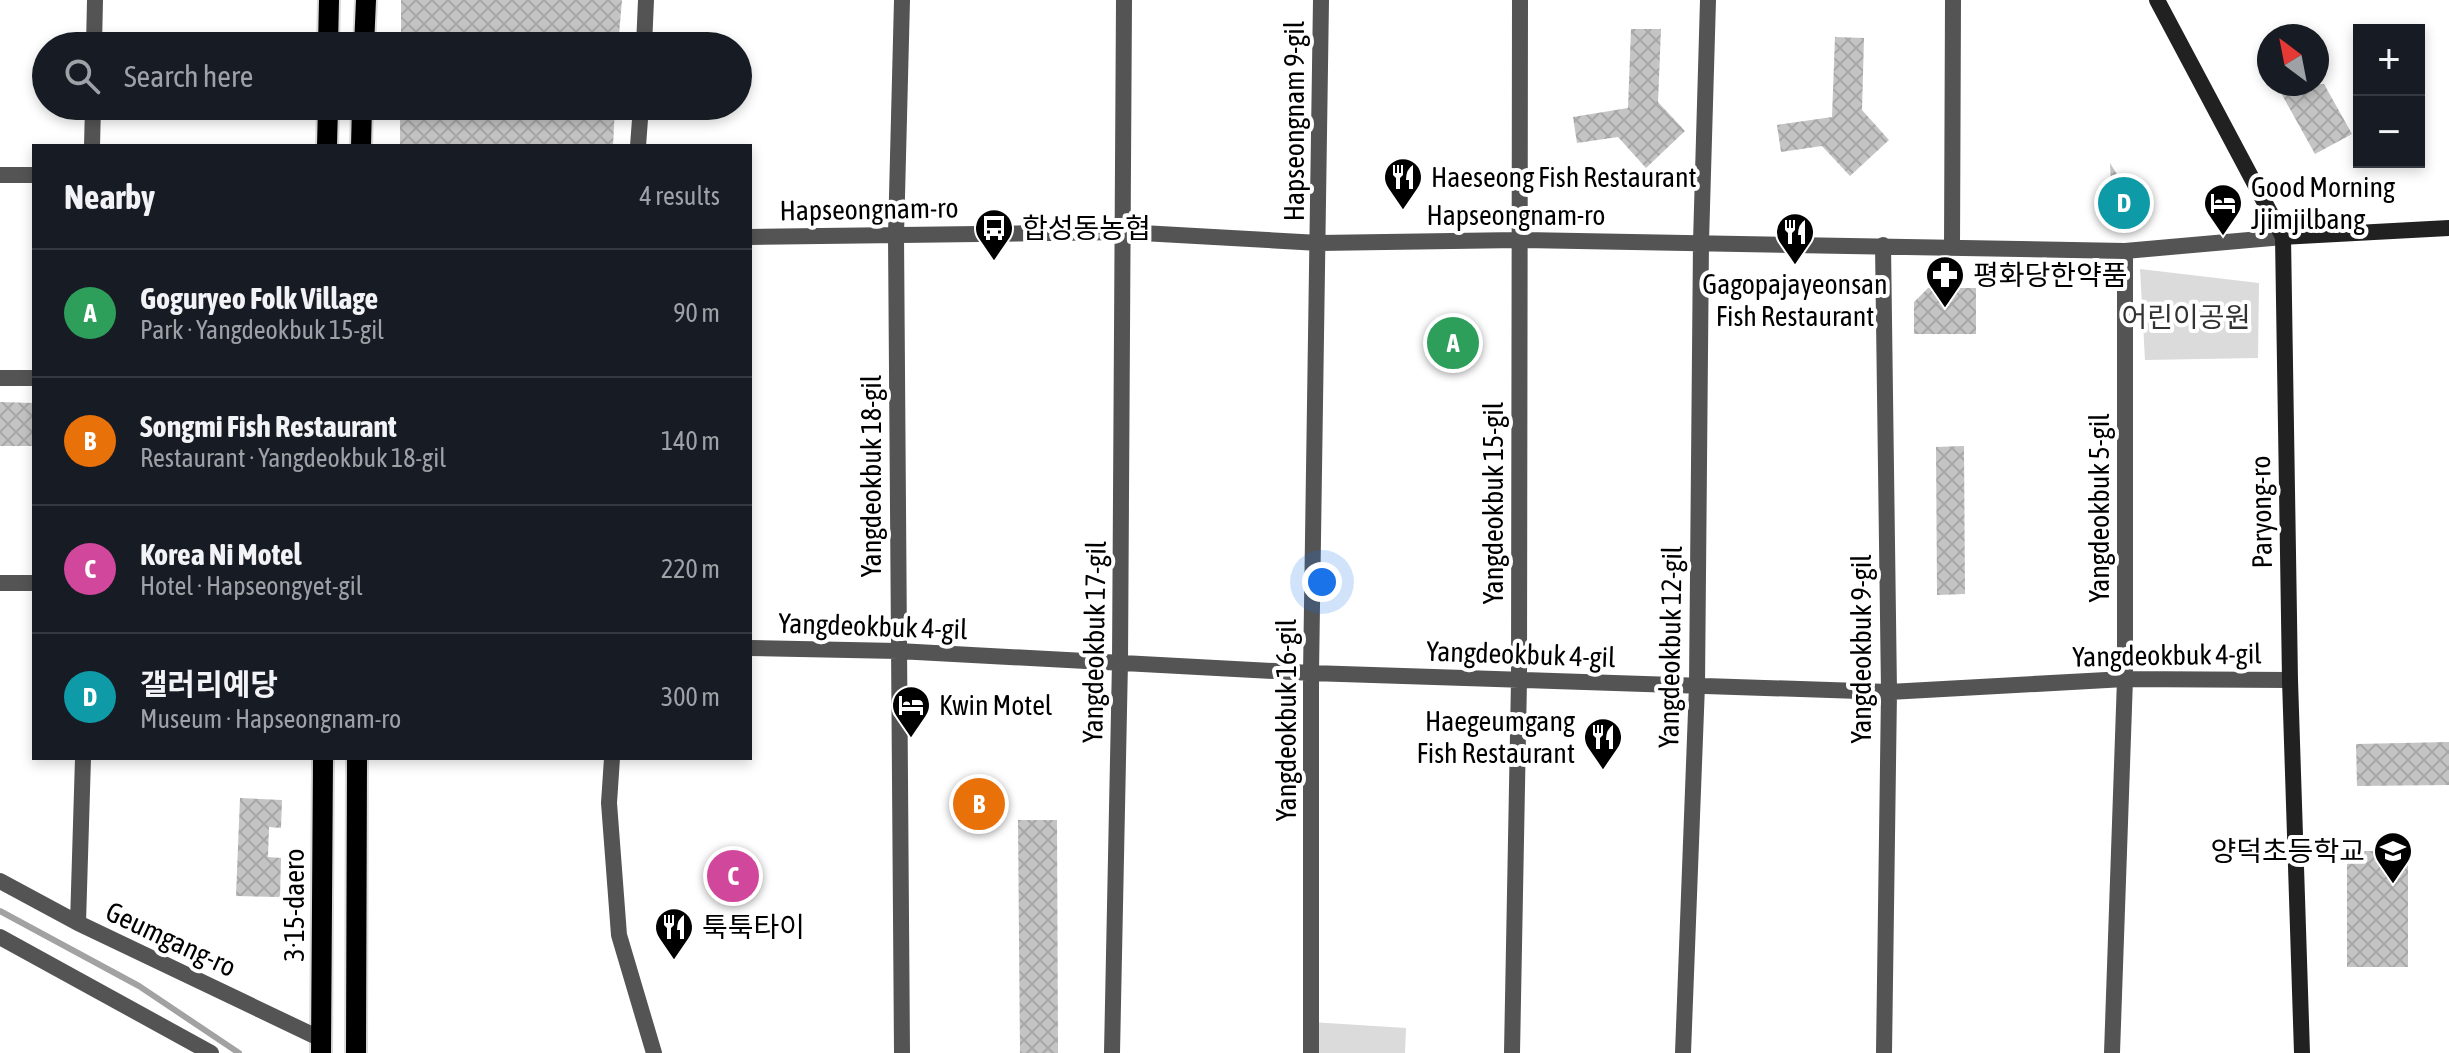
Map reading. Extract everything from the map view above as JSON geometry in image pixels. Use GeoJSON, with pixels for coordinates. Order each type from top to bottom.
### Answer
{"type":"FeatureCollection","features":[{"type":"Feature","properties":{"kind":"main road"},"geometry":{"type":"LineString","coordinates":[[328,32],[329,0]]}},
{"type":"Feature","properties":{"kind":"main road"},"geometry":{"type":"LineString","coordinates":[[365,32],[366,0]]}},
{"type":"Feature","properties":{"kind":"main road","name":"Paryong-ro"},"geometry":{"type":"LineString","coordinates":[[2157,0],[2283,237],[2290,680],[2302,1053]]}},
{"type":"Feature","properties":{"kind":"main road"},"geometry":{"type":"LineString","coordinates":[[327,144],[328,120]]}},
{"type":"Feature","properties":{"kind":"main road"},"geometry":{"type":"LineString","coordinates":[[361,144],[362,120]]}},
{"type":"Feature","properties":{"kind":"main road"},"geometry":{"type":"LineString","coordinates":[[2283,237],[2449,228]]}},
{"type":"Feature","properties":{"kind":"main road","name":"3·15-daero"},"geometry":{"type":"LineString","coordinates":[[321,1046],[323,760]]}},
{"type":"Feature","properties":{"kind":"main road"},"geometry":{"type":"LineString","coordinates":[[356,1053],[357,760]]}},
{"type":"Feature","properties":{"kind":"street"},"geometry":{"type":"LineString","coordinates":[[94,32],[95,0]]}},
{"type":"Feature","properties":{"kind":"street"},"geometry":{"type":"LineString","coordinates":[[645,32],[646,0]]}},
{"type":"Feature","properties":{"kind":"street","name":"Yangdeokbuk 18-gil"},"geometry":{"type":"LineString","coordinates":[[902,0],[896,235],[902,1053]]}},
{"type":"Feature","properties":{"kind":"street","name":"Yangdeokbuk 17-gil"},"geometry":{"type":"LineString","coordinates":[[1112,1053],[1120,662],[1124,0]]}},
{"type":"Feature","properties":{"kind":"street","name":"Hapseongnam 9-gil"},"geometry":{"type":"LineString","coordinates":[[1319,243],[1321,0]]}},
{"type":"Feature","properties":{"kind":"street","name":"Yangdeokbuk 15-gil"},"geometry":{"type":"LineString","coordinates":[[1512,1053],[1519,680],[1520,0]]}},
{"type":"Feature","properties":{"kind":"street","name":"Yangdeokbuk 12-gil"},"geometry":{"type":"LineString","coordinates":[[1683,1053],[1697,685],[1701,242],[1708,0]]}},
{"type":"Feature","properties":{"kind":"street"},"geometry":{"type":"LineString","coordinates":[[1952,247],[1953,0]]}},
{"type":"Feature","properties":{"kind":"street"},"geometry":{"type":"LineString","coordinates":[[92,144],[93,120]]}},
{"type":"Feature","properties":{"kind":"street"},"geometry":{"type":"LineString","coordinates":[[638,144],[640,120]]}},
{"type":"Feature","properties":{"kind":"street"},"geometry":{"type":"LineString","coordinates":[[0,175],[32,175]]}},
{"type":"Feature","properties":{"kind":"street","name":"Hapseongnam-ro"},"geometry":{"type":"LineString","coordinates":[[752,237],[1124,232],[1319,243],[1518,240],[2125,251],[2283,237]]}},
{"type":"Feature","properties":{"kind":"street","name":"Yangdeokbuk 16-gil"},"geometry":{"type":"LineString","coordinates":[[1311,1053],[1311,673],[1319,243]]}},
{"type":"Feature","properties":{"kind":"street","name":"Yangdeokbuk 9-gil"},"geometry":{"type":"LineString","coordinates":[[1883,245],[1889,692],[1884,1053]]}},
{"type":"Feature","properties":{"kind":"street","name":"Yangdeokbuk 5-gil"},"geometry":{"type":"LineString","coordinates":[[2112,1053],[2125,679],[2125,251]]}},
{"type":"Feature","properties":{"kind":"street"},"geometry":{"type":"LineString","coordinates":[[0,378],[32,378]]}},
{"type":"Feature","properties":{"kind":"street"},"geometry":{"type":"LineString","coordinates":[[0,583],[32,583]]}},
{"type":"Feature","properties":{"kind":"street","name":"Yangdeokbuk 4-gil"},"geometry":{"type":"LineString","coordinates":[[752,648],[898,651],[1311,673],[1889,692],[2125,679],[2290,680]]}},
{"type":"Feature","properties":{"kind":"street"},"geometry":{"type":"LineString","coordinates":[[78,923],[83,760]]}},
{"type":"Feature","properties":{"kind":"street"},"geometry":{"type":"LineString","coordinates":[[612,760],[609,803],[619,935],[654,1053]]}},
{"type":"Feature","properties":{"kind":"street","name":"Geumgang-ro"},"geometry":{"type":"LineString","coordinates":[[0,881],[321,1046]]}},
{"type":"Feature","properties":{"kind":"street"},"geometry":{"type":"LineString","coordinates":[[0,937],[211,1053]]}},
{"type":"Feature","properties":{"kind":"green space","name":"어린이공원"},"geometry":{"type":"Polygon","coordinates":[[[2140,269],[2259,283],[2258,358],[2145,360],[2140,269]]]}},
{"type":"Feature","properties":{"kind":"green space"},"geometry":{"type":"Polygon","coordinates":[[[1311,1022],[1406,1028],[1405,1053],[1311,1053],[1311,1022]]]}},
{"type":"Feature","properties":{"kind":"building"},"geometry":{"type":"Polygon","coordinates":[[[401,0],[622,0],[619,32],[401,32],[401,0]]]}},
{"type":"Feature","properties":{"kind":"building"},"geometry":{"type":"Polygon","coordinates":[[[1631,29],[1661,29],[1658,102],[1685,131],[1646,168],[1618,137],[1577,143],[1573,117],[1628,108],[1631,29]]]}},
{"type":"Feature","properties":{"kind":"building"},"geometry":{"type":"Polygon","coordinates":[[[1835,37],[1864,38],[1862,110],[1889,140],[1850,176],[1822,146],[1781,152],[1777,125],[1832,117],[1835,37]]]}},
{"type":"Feature","properties":{"kind":"building"},"geometry":{"type":"Polygon","coordinates":[[[2329,93],[2352,134],[2315,154],[2283,96],[2329,96],[2329,93]]]}},
{"type":"Feature","properties":{"kind":"building"},"geometry":{"type":"Polygon","coordinates":[[[400,120],[614,120],[613,144],[400,144],[400,120]]]}},
{"type":"Feature","properties":{"kind":"building"},"geometry":{"type":"Polygon","coordinates":[[[2110,163],[2139,210],[2139,220],[2113,221],[2110,163]]]}},
{"type":"Feature","properties":{"kind":"building"},"geometry":{"type":"Polygon","coordinates":[[[1928,288],[1976,288],[1976,334],[1914,334],[1914,302],[1928,288]]]}},
{"type":"Feature","properties":{"kind":"building"},"geometry":{"type":"Polygon","coordinates":[[[0,402],[32,403],[32,446],[0,446],[0,402]]]}},
{"type":"Feature","properties":{"kind":"building"},"geometry":{"type":"Polygon","coordinates":[[[1964,446],[1965,594],[1937,595],[1936,447],[1964,446]]]}},
{"type":"Feature","properties":{"kind":"building"},"geometry":{"type":"Polygon","coordinates":[[[2449,742],[2449,785],[2357,786],[2356,744],[2449,742]]]}},
{"type":"Feature","properties":{"kind":"building"},"geometry":{"type":"Polygon","coordinates":[[[240,798],[282,800],[281,828],[269,827],[268,857],[281,858],[280,897],[236,896],[240,798]]]}},
{"type":"Feature","properties":{"kind":"building"},"geometry":{"type":"Polygon","coordinates":[[[1018,820],[1057,820],[1058,1053],[1020,1053],[1018,820]]]}},
{"type":"Feature","properties":{"kind":"building"},"geometry":{"type":"Polygon","coordinates":[[[2347,851],[2408,851],[2408,967],[2347,967],[2347,851]]]}},
{"type":"Feature","properties":{"kind":"waterway"},"geometry":{"type":"LineString","coordinates":[[0,911],[139,986],[239,1053]]}},
{"type":"Feature","properties":{"kind":"place","name":"갤러리예당"},"geometry":{"type":"Point","coordinates":[2124,203]}},
{"type":"Feature","properties":{"kind":"place","name":"Haeseong Fish Restaurant"},"geometry":{"type":"Point","coordinates":[1403,211]}},
{"type":"Feature","properties":{"kind":"place","name":"Good Morning Jjimjilbang"},"geometry":{"type":"Point","coordinates":[2223,237]}},
{"type":"Feature","properties":{"kind":"place","name":"합성동농협"},"geometry":{"type":"Point","coordinates":[994,262]}},
{"type":"Feature","properties":{"kind":"place","name":"Gagopajayeonsan Fish Restaurant"},"geometry":{"type":"Point","coordinates":[1795,266]}},
{"type":"Feature","properties":{"kind":"place","name":"평화당한약품"},"geometry":{"type":"Point","coordinates":[1945,309]}},
{"type":"Feature","properties":{"kind":"place","name":"Goguryeo Folk Village"},"geometry":{"type":"Point","coordinates":[1453,343]}},
{"type":"Feature","properties":{"kind":"place","name":"Kwin Motel"},"geometry":{"type":"Point","coordinates":[911,739]}},
{"type":"Feature","properties":{"kind":"place","name":"Haegeumgang Fish Restaurant"},"geometry":{"type":"Point","coordinates":[1603,771]}},
{"type":"Feature","properties":{"kind":"place","name":"Songmi Fish Restaurant"},"geometry":{"type":"Point","coordinates":[979,804]}},
{"type":"Feature","properties":{"kind":"place","name":"Korea Ni Motel"},"geometry":{"type":"Point","coordinates":[733,876]}},
{"type":"Feature","properties":{"kind":"place","name":"양덕초등학교"},"geometry":{"type":"Point","coordinates":[2393,885]}},
{"type":"Feature","properties":{"kind":"place","name":"툭툭타이"},"geometry":{"type":"Point","coordinates":[674,961]}}]}
